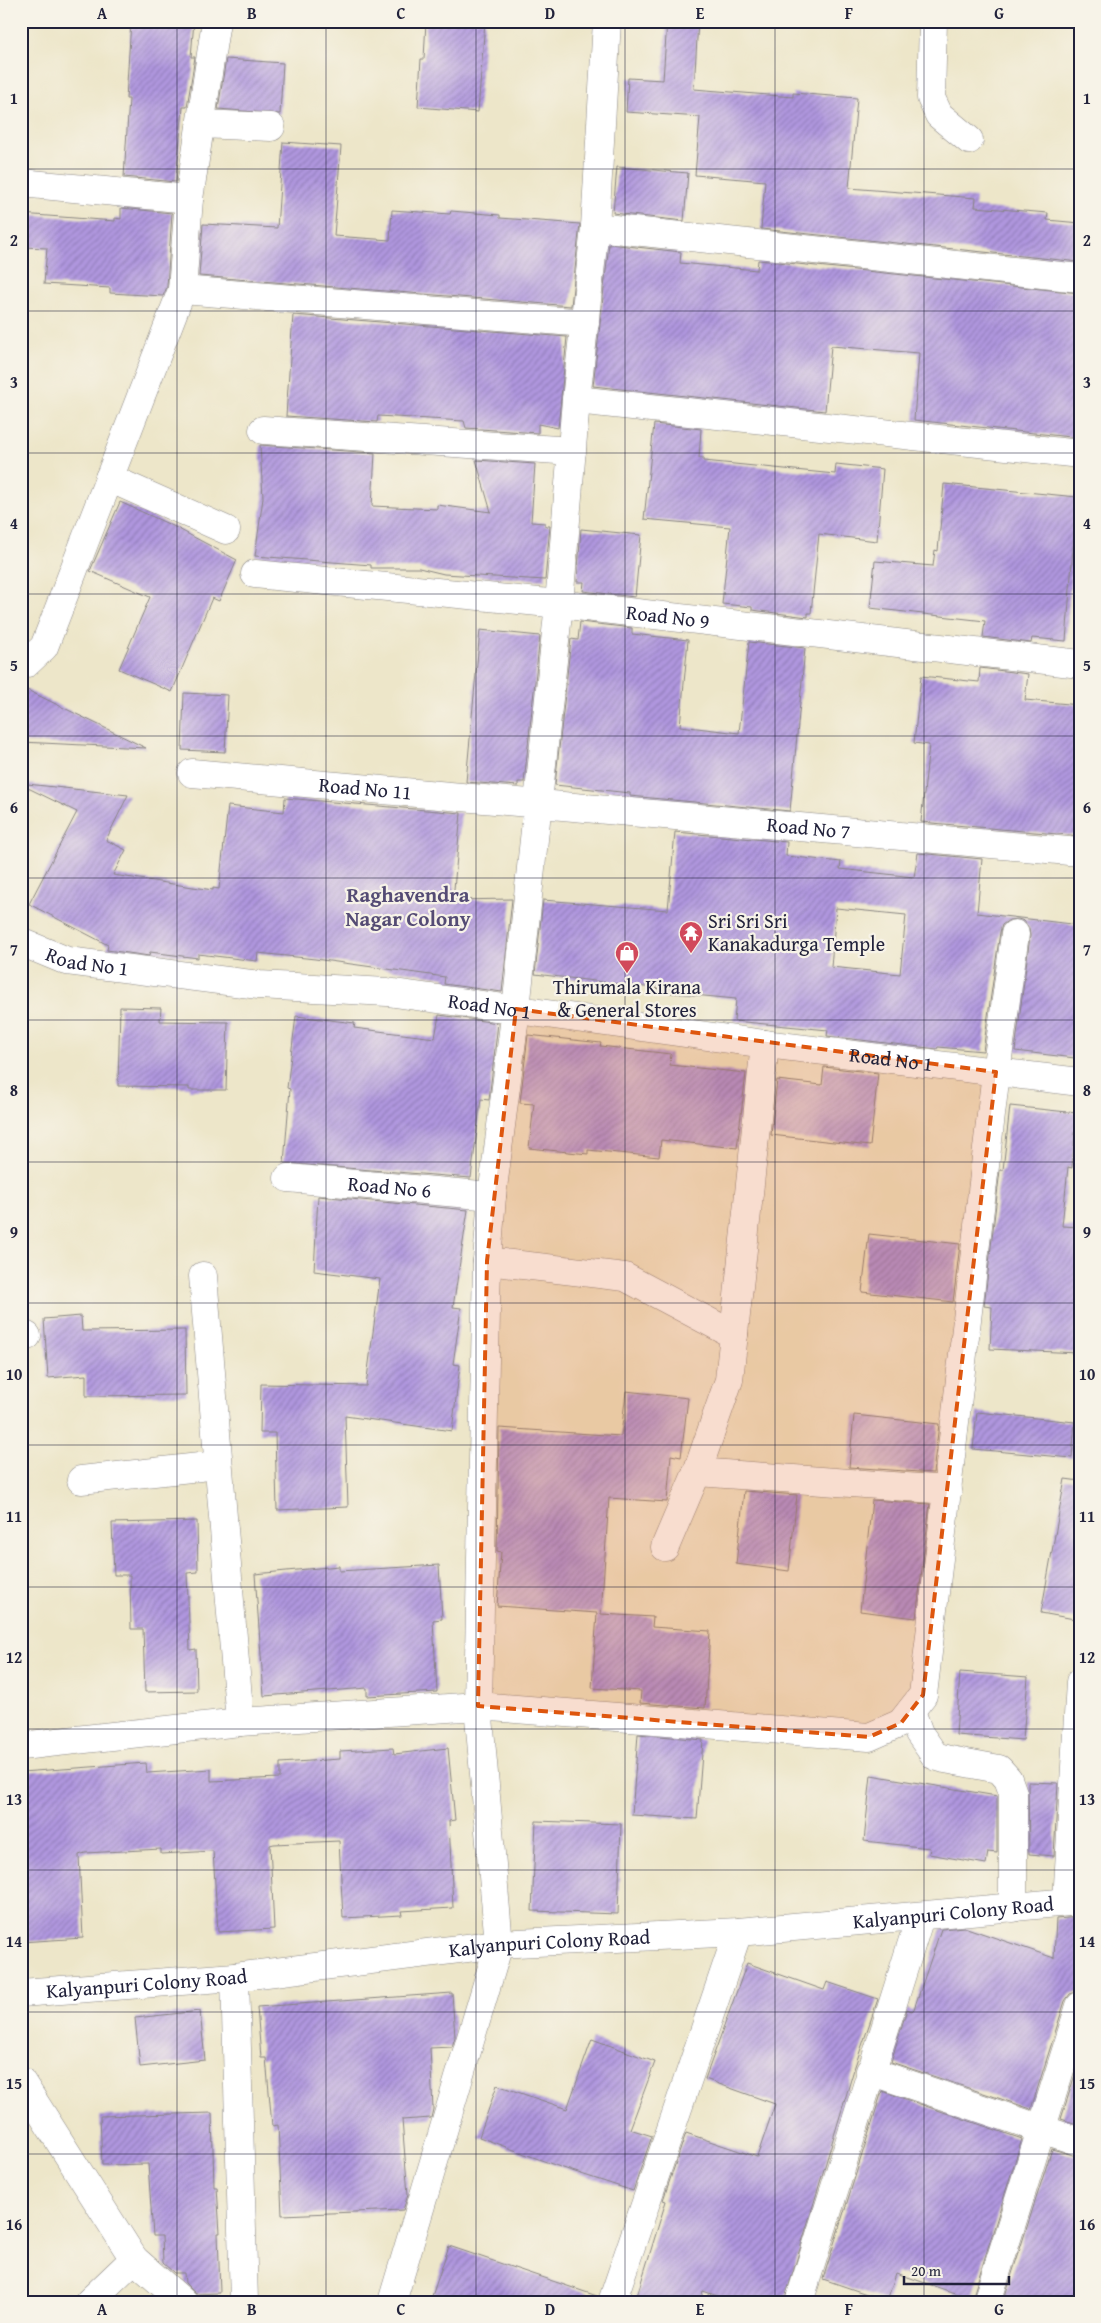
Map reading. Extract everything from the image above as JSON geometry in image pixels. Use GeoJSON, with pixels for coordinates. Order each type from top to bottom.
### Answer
{"type":"FeatureCollection","features":[{"type":"Feature","properties":{"kind":"street"},"geometry":{"type":"LineString","coordinates":[[21,664],[27,663],[44,647],[182,290],[190,198],[216,21]]}},
{"type":"Feature","properties":{"kind":"street"},"geometry":{"type":"LineString","coordinates":[[392,2302],[499,1944],[478,1706],[486,1261],[492,1196],[516,1009],[560,604],[576,400],[595,227],[607,21]]}},
{"type":"Feature","properties":{"kind":"street"},"geometry":{"type":"LineString","coordinates":[[933,21],[931,98],[939,115],[969,140]]}},
{"type":"Feature","properties":{"kind":"street"},"geometry":{"type":"LineString","coordinates":[[201,124],[271,127]]}},
{"type":"Feature","properties":{"kind":"street"},"geometry":{"type":"LineString","coordinates":[[21,183],[190,198]]}},
{"type":"Feature","properties":{"kind":"street"},"geometry":{"type":"LineString","coordinates":[[595,227],[1080,278]]}},
{"type":"Feature","properties":{"kind":"street"},"geometry":{"type":"LineString","coordinates":[[182,290],[585,323]]}},
{"type":"Feature","properties":{"kind":"street"},"geometry":{"type":"LineString","coordinates":[[576,400],[1080,454]]}},
{"type":"Feature","properties":{"kind":"street"},"geometry":{"type":"LineString","coordinates":[[263,430],[572,451]]}},
{"type":"Feature","properties":{"kind":"street"},"geometry":{"type":"LineString","coordinates":[[109,478],[226,530]]}},
{"type":"Feature","properties":{"kind":"street","name":"Road No 9"},"geometry":{"type":"LineString","coordinates":[[255,574],[560,604],[1080,664]]}},
{"type":"Feature","properties":{"kind":"street","name":"Road No 11"},"geometry":{"type":"LineString","coordinates":[[192,773],[537,804]]}},
{"type":"Feature","properties":{"kind":"street","name":"Road No 7"},"geometry":{"type":"LineString","coordinates":[[537,804],[1080,852]]}},
{"type":"Feature","properties":{"kind":"street"},"geometry":{"type":"LineString","coordinates":[[21,1746],[240,1722],[478,1706],[869,1736],[901,1723],[923,1695],[996,1072],[1015,934]]}},
{"type":"Feature","properties":{"kind":"street","name":"Road No 1"},"geometry":{"type":"LineString","coordinates":[[21,942],[67,961],[259,985],[387,992],[765,1044],[1080,1082]]}},
{"type":"Feature","properties":{"kind":"street"},"geometry":{"type":"LineString","coordinates":[[666,1547],[697,1472],[729,1380],[765,1044]]}},
{"type":"Feature","properties":{"kind":"street","name":"Road No 6"},"geometry":{"type":"LineString","coordinates":[[288,1178],[492,1196]]}},
{"type":"Feature","properties":{"kind":"street"},"geometry":{"type":"LineString","coordinates":[[486,1261],[626,1277],[734,1334]]}},
{"type":"Feature","properties":{"kind":"street"},"geometry":{"type":"LineString","coordinates":[[203,1276],[240,1722]]}},
{"type":"Feature","properties":{"kind":"street"},"geometry":{"type":"LineString","coordinates":[[81,1480],[218,1465]]}},
{"type":"Feature","properties":{"kind":"street"},"geometry":{"type":"LineString","coordinates":[[697,1472],[948,1490]]}},
{"type":"Feature","properties":{"kind":"street"},"geometry":{"type":"LineString","coordinates":[[1073,1902],[1080,1682]]}},
{"type":"Feature","properties":{"kind":"street"},"geometry":{"type":"LineString","coordinates":[[911,1711],[919,1733],[935,1756],[999,1769],[1008,1779],[1012,1793],[1013,1908]]}},
{"type":"Feature","properties":{"kind":"street","name":"Kalyanpuri Colony Road"},"geometry":{"type":"LineString","coordinates":[[21,1993],[236,1977],[499,1944],[738,1932],[1073,1902]]}},
{"type":"Feature","properties":{"kind":"street"},"geometry":{"type":"LineString","coordinates":[[799,2302],[870,2071],[920,1917]]}},
{"type":"Feature","properties":{"kind":"street"},"geometry":{"type":"LineString","coordinates":[[612,2302],[738,1932]]}},
{"type":"Feature","properties":{"kind":"street"},"geometry":{"type":"LineString","coordinates":[[236,1977],[244,2302]]}},
{"type":"Feature","properties":{"kind":"street"},"geometry":{"type":"LineString","coordinates":[[987,2302],[1080,2006]]}},
{"type":"Feature","properties":{"kind":"street"},"geometry":{"type":"LineString","coordinates":[[870,2071],[1080,2142]]}},
{"type":"Feature","properties":{"kind":"street"},"geometry":{"type":"LineString","coordinates":[[21,2081],[134,2259],[183,2302]]}},
{"type":"Feature","properties":{"kind":"street"},"geometry":{"type":"LineString","coordinates":[[88,2302],[134,2259]]}},
{"type":"Feature","properties":{"kind":"highlighted area"},"geometry":{"type":"Polygon","coordinates":[[[516,1009],[996,1072],[923,1695],[901,1723],[869,1737],[478,1706],[487,1261],[516,1009]]]}},
{"type":"Feature","properties":{"kind":"building"},"geometry":{"type":"Polygon","coordinates":[[[131,21],[194,21],[191,57],[195,57],[187,107],[183,107],[176,182],[124,177],[131,21]]]}},
{"type":"Feature","properties":{"kind":"building"},"geometry":{"type":"Polygon","coordinates":[[[426,21],[485,21],[478,112],[418,107],[421,59],[424,59],[426,21]]]}},
{"type":"Feature","properties":{"kind":"building"},"geometry":{"type":"Polygon","coordinates":[[[667,21],[698,21],[694,89],[793,97],[793,93],[857,98],[849,188],[976,198],[975,207],[1048,213],[1047,220],[1080,223],[1080,262],[761,229],[765,181],[695,175],[700,117],[626,112],[628,78],[663,80],[667,21]]]}},
{"type":"Feature","properties":{"kind":"building"},"geometry":{"type":"Polygon","coordinates":[[[226,59],[283,63],[280,114],[218,109],[226,59]]]}},
{"type":"Feature","properties":{"kind":"building"},"geometry":{"type":"Polygon","coordinates":[[[283,142],[341,146],[334,236],[390,240],[392,210],[450,214],[451,211],[500,215],[500,218],[580,224],[571,306],[199,276],[203,224],[277,228],[283,142]]]}},
{"type":"Feature","properties":{"kind":"building"},"geometry":{"type":"Polygon","coordinates":[[[617,167],[688,173],[684,221],[613,213],[617,167]]]}},
{"type":"Feature","properties":{"kind":"building"},"geometry":{"type":"Polygon","coordinates":[[[121,208],[172,213],[167,287],[163,296],[110,293],[110,288],[44,284],[47,248],[21,247],[21,214],[115,221],[115,218],[121,219],[121,208]]]}},
{"type":"Feature","properties":{"kind":"building"},"geometry":{"type":"Polygon","coordinates":[[[609,244],[681,252],[680,263],[757,270],[758,260],[1080,293],[1080,438],[914,420],[919,353],[831,346],[825,411],[593,386],[609,244]]]}},
{"type":"Feature","properties":{"kind":"building"},"geometry":{"type":"Polygon","coordinates":[[[293,315],[567,337],[558,428],[538,424],[538,433],[466,428],[464,421],[378,416],[377,422],[286,416],[293,315]]]}},
{"type":"Feature","properties":{"kind":"building"},"geometry":{"type":"Polygon","coordinates":[[[654,424],[701,429],[699,458],[704,458],[704,461],[835,474],[836,464],[883,469],[877,541],[819,534],[811,613],[808,613],[808,617],[752,610],[752,607],[722,604],[730,527],[644,519],[654,424]]]}},
{"type":"Feature","properties":{"kind":"building"},"geometry":{"type":"Polygon","coordinates":[[[260,445],[375,453],[372,506],[437,509],[437,505],[491,512],[476,460],[535,464],[531,522],[545,523],[545,526],[550,526],[545,580],[444,574],[419,568],[371,568],[371,565],[255,556],[263,498],[260,445]]]}},
{"type":"Feature","properties":{"kind":"building"},"geometry":{"type":"Polygon","coordinates":[[[944,484],[1077,497],[1066,641],[1032,638],[1031,643],[983,637],[985,621],[870,608],[875,561],[933,566],[935,550],[938,551],[944,484]]]}},
{"type":"Feature","properties":{"kind":"building"},"geometry":{"type":"Polygon","coordinates":[[[120,502],[173,526],[237,560],[219,601],[212,598],[172,692],[119,669],[150,597],[90,571],[120,502]]]}},
{"type":"Feature","properties":{"kind":"building"},"geometry":{"type":"Polygon","coordinates":[[[581,529],[641,535],[635,597],[583,591],[584,582],[577,582],[581,529]]]}},
{"type":"Feature","properties":{"kind":"building"},"geometry":{"type":"Polygon","coordinates":[[[580,622],[632,628],[632,634],[688,640],[680,726],[739,733],[749,642],[805,648],[790,811],[630,796],[630,793],[555,785],[571,639],[578,640],[580,622]]]}},
{"type":"Feature","properties":{"kind":"building"},"geometry":{"type":"Polygon","coordinates":[[[480,630],[540,636],[524,782],[518,782],[518,786],[466,782],[480,630]]]}},
{"type":"Feature","properties":{"kind":"building"},"geometry":{"type":"Polygon","coordinates":[[[980,668],[1028,674],[1025,700],[1080,705],[1080,836],[921,822],[929,745],[914,743],[921,676],[979,682],[980,668]]]}},
{"type":"Feature","properties":{"kind":"building"},"geometry":{"type":"Polygon","coordinates":[[[21,687],[146,748],[21,742],[21,687]]]}},
{"type":"Feature","properties":{"kind":"building"},"geometry":{"type":"Polygon","coordinates":[[[184,693],[228,695],[225,752],[182,750],[184,693]]]}},
{"type":"Feature","properties":{"kind":"building"},"geometry":{"type":"Polygon","coordinates":[[[27,784],[128,795],[106,840],[126,850],[113,875],[213,890],[213,888],[219,889],[228,806],[284,812],[285,798],[461,813],[453,900],[512,899],[502,992],[444,984],[445,977],[315,959],[258,953],[257,961],[198,954],[198,958],[150,952],[149,956],[107,950],[108,945],[29,904],[77,812],[26,787],[27,784]]]}},
{"type":"Feature","properties":{"kind":"building"},"geometry":{"type":"Polygon","coordinates":[[[675,832],[787,842],[786,856],[841,862],[840,869],[914,877],[918,853],[982,859],[977,913],[1080,925],[1080,1015],[1075,1058],[1015,1051],[1030,936],[1029,928],[1024,921],[1018,919],[1009,920],[1002,925],[1000,932],[983,1051],[938,1047],[937,1049],[827,1036],[828,1030],[734,1021],[736,999],[662,992],[662,989],[535,974],[543,900],[668,910],[675,832]],[[836,908],[831,967],[900,974],[906,915],[836,908]]]}},
{"type":"Feature","properties":{"kind":"building"},"geometry":{"type":"Polygon","coordinates":[[[120,1007],[161,1008],[160,1021],[228,1022],[226,1090],[189,1090],[189,1087],[118,1086],[120,1007]]]}},
{"type":"Feature","properties":{"kind":"building"},"geometry":{"type":"Polygon","coordinates":[[[439,1015],[498,1023],[489,1100],[481,1099],[471,1178],[284,1163],[290,1089],[287,1088],[296,1016],[355,1023],[354,1028],[435,1038],[439,1015]]]}},
{"type":"Feature","properties":{"kind":"building"},"geometry":{"type":"Polygon","coordinates":[[[528,1035],[601,1043],[600,1046],[671,1054],[670,1065],[746,1073],[737,1148],[661,1140],[659,1157],[588,1150],[588,1154],[529,1148],[534,1104],[520,1103],[528,1035]]]}},
{"type":"Feature","properties":{"kind":"building"},"geometry":{"type":"Polygon","coordinates":[[[824,1067],[878,1073],[870,1146],[771,1135],[777,1080],[822,1085],[824,1067]]]}},
{"type":"Feature","properties":{"kind":"building"},"geometry":{"type":"Polygon","coordinates":[[[1010,1106],[1077,1113],[1072,1168],[1068,1167],[1062,1226],[1080,1227],[1079,1353],[990,1349],[992,1307],[984,1306],[1000,1170],[1003,1170],[1010,1106]]]}},
{"type":"Feature","properties":{"kind":"building"},"geometry":{"type":"Polygon","coordinates":[[[318,1196],[468,1210],[453,1307],[461,1308],[453,1364],[460,1365],[452,1431],[345,1416],[348,1507],[277,1510],[275,1433],[260,1433],[261,1384],[366,1386],[380,1279],[314,1271],[318,1196]]]}},
{"type":"Feature","properties":{"kind":"building"},"geometry":{"type":"Polygon","coordinates":[[[869,1234],[960,1244],[953,1302],[862,1292],[869,1234]]]}},
{"type":"Feature","properties":{"kind":"building"},"geometry":{"type":"Polygon","coordinates":[[[81,1316],[82,1331],[185,1330],[186,1395],[86,1396],[86,1375],[48,1378],[44,1319],[81,1316]]]}},
{"type":"Feature","properties":{"kind":"building"},"geometry":{"type":"Polygon","coordinates":[[[626,1391],[688,1398],[681,1457],[671,1455],[667,1502],[609,1498],[601,1614],[653,1617],[652,1627],[710,1631],[705,1708],[640,1703],[641,1691],[592,1688],[597,1613],[497,1606],[501,1552],[497,1551],[499,1428],[621,1436],[626,1391]]]}},
{"type":"Feature","properties":{"kind":"building"},"geometry":{"type":"Polygon","coordinates":[[[977,1412],[1075,1422],[1072,1458],[973,1449],[977,1412]]]}},
{"type":"Feature","properties":{"kind":"building"},"geometry":{"type":"Polygon","coordinates":[[[854,1415],[939,1424],[933,1473],[849,1467],[854,1415]]]}},
{"type":"Feature","properties":{"kind":"building"},"geometry":{"type":"Polygon","coordinates":[[[1065,1479],[1080,1481],[1080,1620],[1041,1613],[1065,1479]]]}},
{"type":"Feature","properties":{"kind":"building"},"geometry":{"type":"Polygon","coordinates":[[[744,1491],[797,1495],[789,1571],[736,1564],[744,1491]]]}},
{"type":"Feature","properties":{"kind":"building"},"geometry":{"type":"Polygon","coordinates":[[[872,1500],[930,1504],[916,1618],[860,1611],[872,1500]]]}},
{"type":"Feature","properties":{"kind":"building"},"geometry":{"type":"Polygon","coordinates":[[[197,1521],[198,1572],[187,1573],[190,1650],[196,1649],[197,1691],[145,1692],[143,1629],[131,1629],[130,1575],[114,1575],[112,1523],[197,1521]]]}},
{"type":"Feature","properties":{"kind":"building"},"geometry":{"type":"Polygon","coordinates":[[[439,1565],[442,1619],[433,1620],[437,1692],[367,1696],[367,1688],[264,1696],[255,1574],[339,1566],[339,1571],[439,1565]]]}},
{"type":"Feature","properties":{"kind":"building"},"geometry":{"type":"Polygon","coordinates":[[[960,1672],[1028,1677],[1023,1740],[956,1735],[960,1672]]]}},
{"type":"Feature","properties":{"kind":"building"},"geometry":{"type":"Polygon","coordinates":[[[638,1734],[703,1740],[697,1819],[632,1815],[638,1734]]]}},
{"type":"Feature","properties":{"kind":"building"},"geometry":{"type":"Polygon","coordinates":[[[393,1748],[394,1754],[448,1748],[455,1820],[449,1821],[453,1908],[401,1911],[402,1915],[343,1918],[339,1841],[274,1844],[270,1845],[274,1929],[218,1932],[213,1851],[161,1854],[161,1849],[85,1853],[79,1855],[83,1938],[21,1942],[21,1772],[146,1763],[147,1773],[211,1769],[211,1781],[280,1778],[280,1763],[340,1759],[340,1751],[393,1748]]]}},
{"type":"Feature","properties":{"kind":"building"},"geometry":{"type":"Polygon","coordinates":[[[871,1775],[997,1796],[997,1853],[988,1852],[986,1864],[929,1854],[930,1848],[864,1841],[871,1775]]]}},
{"type":"Feature","properties":{"kind":"building"},"geometry":{"type":"Polygon","coordinates":[[[1028,1782],[1058,1783],[1054,1856],[1029,1854],[1028,1782]]]}},
{"type":"Feature","properties":{"kind":"building"},"geometry":{"type":"Polygon","coordinates":[[[536,1821],[621,1824],[618,1914],[532,1911],[536,1821]]]}},
{"type":"Feature","properties":{"kind":"building"},"geometry":{"type":"Polygon","coordinates":[[[1080,1917],[1080,1991],[1070,1994],[1065,2001],[1031,2109],[891,2062],[907,2009],[912,2011],[914,2009],[941,1929],[964,1927],[1054,1958],[1056,1919],[1080,1917]]]}},
{"type":"Feature","properties":{"kind":"building"},"geometry":{"type":"Polygon","coordinates":[[[747,1963],[824,1990],[827,1982],[878,1999],[855,2066],[784,2302],[735,2302],[703,2291],[700,2302],[635,2302],[666,2201],[663,2200],[686,2133],[757,2157],[775,2104],[705,2079],[747,1963]]]}},
{"type":"Feature","properties":{"kind":"building"},"geometry":{"type":"Polygon","coordinates":[[[452,1993],[455,2037],[452,2047],[430,2048],[433,2109],[431,2118],[402,2120],[408,2195],[403,2210],[282,2215],[278,2125],[272,2126],[266,2058],[261,2058],[257,2007],[452,1993]]]}},
{"type":"Feature","properties":{"kind":"building"},"geometry":{"type":"Polygon","coordinates":[[[200,2011],[205,2060],[140,2067],[135,2018],[200,2011]]]}},
{"type":"Feature","properties":{"kind":"building"},"geometry":{"type":"Polygon","coordinates":[[[592,2039],[655,2062],[630,2129],[652,2136],[633,2191],[560,2167],[479,2137],[497,2085],[567,2109],[592,2039]]]}},
{"type":"Feature","properties":{"kind":"building"},"geometry":{"type":"Polygon","coordinates":[[[1080,2059],[1080,2125],[1061,2119],[1080,2059]]]}},
{"type":"Feature","properties":{"kind":"building"},"geometry":{"type":"Polygon","coordinates":[[[882,2091],[1022,2139],[972,2299],[896,2273],[887,2301],[823,2279],[882,2091]]]}},
{"type":"Feature","properties":{"kind":"building"},"geometry":{"type":"Polygon","coordinates":[[[212,2113],[214,2187],[217,2187],[220,2233],[218,2233],[220,2293],[196,2294],[185,2283],[184,2273],[174,2273],[163,2263],[162,2236],[153,2236],[148,2164],[102,2165],[100,2116],[212,2113]]]}},
{"type":"Feature","properties":{"kind":"building"},"geometry":{"type":"Polygon","coordinates":[[[1052,2149],[1080,2157],[1080,2302],[1003,2302],[1052,2149]]]}},
{"type":"Feature","properties":{"kind":"building"},"geometry":{"type":"Polygon","coordinates":[[[449,2246],[597,2296],[597,2302],[430,2302],[449,2246]]]}},
{"type":"Feature","properties":{"kind":"place","name":"Sri Sri Sri Kanakadurga Temple"},"geometry":{"type":"Point","coordinates":[691,954]}},
{"type":"Feature","properties":{"kind":"place","name":"Thirumala Kirana & General Stores"},"geometry":{"type":"Point","coordinates":[627,974]}},
{"type":"Feature","properties":{"kind":"district","name":"Raghavendra Nagar Colony"},"geometry":{"type":"Point","coordinates":[408,907]}}]}
